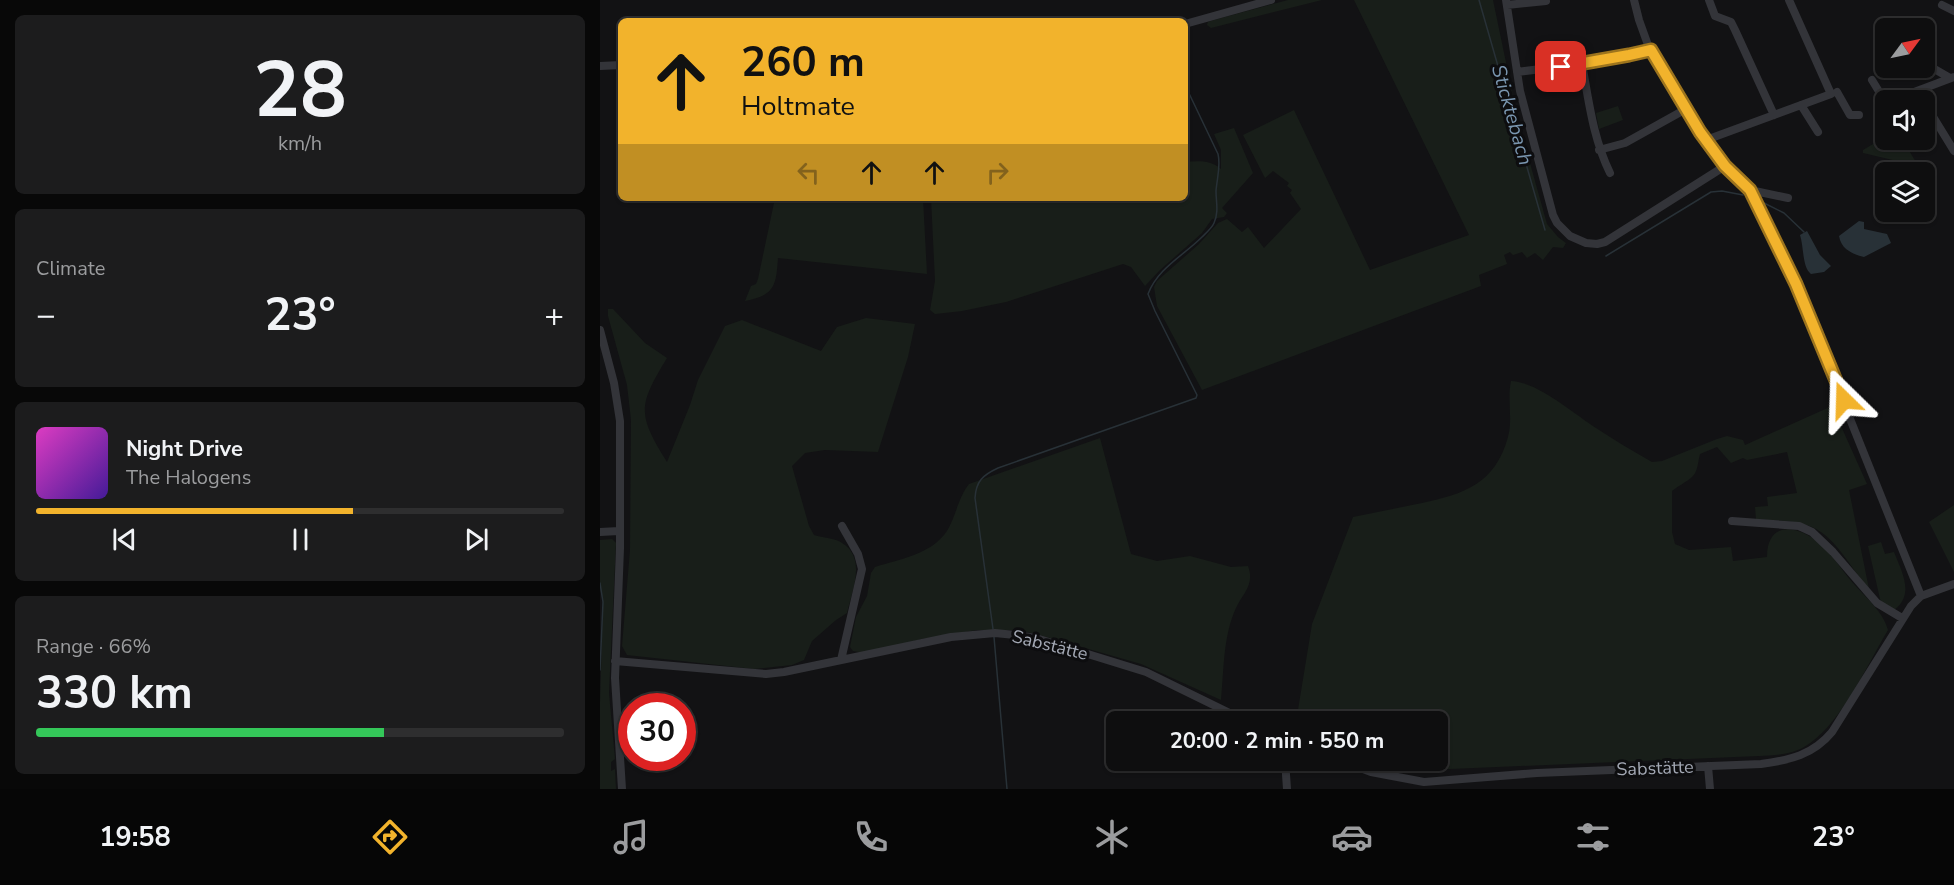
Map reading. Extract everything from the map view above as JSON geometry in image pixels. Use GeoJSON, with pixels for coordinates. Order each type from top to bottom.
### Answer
{"type":"FeatureCollection","features":[{"type":"Feature","properties":{"kind":"street"},"geometry":{"type":"LineString","coordinates":[[1188,23],[1271,0]]}},
{"type":"Feature","properties":{"kind":"street"},"geometry":{"type":"LineString","coordinates":[[1546,0],[1506,2],[1523,102],[1553,216],[1570,236],[1586,243],[1605,242],[1725,166]]}},
{"type":"Feature","properties":{"kind":"street"},"geometry":{"type":"LineString","coordinates":[[1634,0],[1651,50],[1706,140],[1725,166],[1750,190],[1796,284],[1921,596]]}},
{"type":"Feature","properties":{"kind":"street"},"geometry":{"type":"LineString","coordinates":[[1709,0],[1715,16],[1731,22],[1774,115]]}},
{"type":"Feature","properties":{"kind":"street"},"geometry":{"type":"LineString","coordinates":[[1789,0],[1836,92],[1850,115],[1859,116]]}},
{"type":"Feature","properties":{"kind":"street"},"geometry":{"type":"LineString","coordinates":[[1942,4],[1954,11]]}},
{"type":"Feature","properties":{"kind":"street"},"geometry":{"type":"LineString","coordinates":[[1517,72],[1582,64],[1651,50]]}},
{"type":"Feature","properties":{"kind":"street"},"geometry":{"type":"LineString","coordinates":[[1582,64],[1599,150],[1610,173]]}},
{"type":"Feature","properties":{"kind":"street"},"geometry":{"type":"LineString","coordinates":[[600,66],[618,65]]}},
{"type":"Feature","properties":{"kind":"street"},"geometry":{"type":"LineString","coordinates":[[1935,68],[1952,77]]}},
{"type":"Feature","properties":{"kind":"street"},"geometry":{"type":"LineString","coordinates":[[1920,90],[1952,77]]}},
{"type":"Feature","properties":{"kind":"street"},"geometry":{"type":"LineString","coordinates":[[1872,80],[1878,90]]}},
{"type":"Feature","properties":{"kind":"street"},"geometry":{"type":"LineString","coordinates":[[1706,140],[1836,92]]}},
{"type":"Feature","properties":{"kind":"street"},"geometry":{"type":"LineString","coordinates":[[1801,105],[1818,132]]}},
{"type":"Feature","properties":{"kind":"street"},"geometry":{"type":"LineString","coordinates":[[1599,150],[1625,143],[1686,109]]}},
{"type":"Feature","properties":{"kind":"street"},"geometry":{"type":"LineString","coordinates":[[1935,116],[1951,139],[1954,151]]}},
{"type":"Feature","properties":{"kind":"street"},"geometry":{"type":"LineString","coordinates":[[1750,190],[1788,198]]}},
{"type":"Feature","properties":{"kind":"street"},"geometry":{"type":"LineString","coordinates":[[600,330],[620,421],[615,701],[622,789]]}},
{"type":"Feature","properties":{"kind":"street"},"geometry":{"type":"LineString","coordinates":[[1732,520],[1799,526],[1812,532],[1833,552],[1877,603],[1902,618]]}},
{"type":"Feature","properties":{"kind":"street"},"geometry":{"type":"LineString","coordinates":[[841,660],[862,569],[858,554],[842,526]]}},
{"type":"Feature","properties":{"kind":"street"},"geometry":{"type":"LineString","coordinates":[[600,532],[619,531]]}},
{"type":"Feature","properties":{"kind":"street","name":"Sabstätte"},"geometry":{"type":"LineString","coordinates":[[1368,771],[1424,782],[1537,772],[1782,761],[1809,753],[1832,732],[1902,618],[1921,596],[1954,584]]}},
{"type":"Feature","properties":{"kind":"street","name":"Sabstätte"},"geometry":{"type":"LineString","coordinates":[[615,661],[766,674],[951,637],[995,633],[1045,641],[1146,672],[1226,711]]}},
{"type":"Feature","properties":{"kind":"street"},"geometry":{"type":"LineString","coordinates":[[1708,766],[1710,789]]}},
{"type":"Feature","properties":{"kind":"street"},"geometry":{"type":"LineString","coordinates":[[1286,771],[1287,789]]}},
{"type":"Feature","properties":{"kind":"shaded area"},"geometry":{"type":"Polygon","coordinates":[[[1288,0],[1322,0],[1211,28],[1207,25],[1208,22],[1214,20],[1288,0]]]}},
{"type":"Feature","properties":{"kind":"shaded area"},"geometry":{"type":"Polygon","coordinates":[[[1354,0],[1493,0],[1513,96],[1502,99],[1504,108],[1514,106],[1547,224],[1566,243],[1563,248],[1553,247],[1543,260],[1535,253],[1527,258],[1522,252],[1513,255],[1510,252],[1504,255],[1507,264],[1479,275],[1481,286],[1202,390],[1157,306],[1154,287],[1157,281],[1199,244],[1218,223],[1227,219],[1242,232],[1248,227],[1264,248],[1301,209],[1290,193],[1292,190],[1287,186],[1289,183],[1273,171],[1265,178],[1243,135],[1294,110],[1370,270],[1469,235],[1354,0]]]}},
{"type":"Feature","properties":{"kind":"shaded area"},"geometry":{"type":"Polygon","coordinates":[[[1618,106],[1623,120],[1599,129],[1596,113],[1618,106]]]}},
{"type":"Feature","properties":{"kind":"shaded area"},"geometry":{"type":"Polygon","coordinates":[[[1234,128],[1253,173],[1222,208],[1227,213],[1224,217],[1212,219],[1202,233],[1145,286],[1131,267],[1123,264],[1006,302],[935,314],[930,310],[935,281],[931,201],[1188,201],[1188,162],[1200,161],[1221,169],[1221,150],[1214,134],[1234,128]]]}},
{"type":"Feature","properties":{"kind":"shaded area"},"geometry":{"type":"Polygon","coordinates":[[[1875,143],[1875,150],[1909,150],[1916,162],[1901,162],[1863,153],[1863,150],[1875,143]]]}},
{"type":"Feature","properties":{"kind":"shaded area"},"geometry":{"type":"Polygon","coordinates":[[[774,201],[923,201],[927,274],[778,258],[772,288],[763,296],[745,301],[751,286],[756,284],[774,201]]]}},
{"type":"Feature","properties":{"kind":"shaded area"},"geometry":{"type":"Polygon","coordinates":[[[1859,221],[1864,222],[1864,229],[1887,234],[1891,243],[1864,257],[1848,250],[1840,241],[1839,236],[1859,221]]]}},
{"type":"Feature","properties":{"kind":"shaded area"},"geometry":{"type":"Polygon","coordinates":[[[1807,231],[1820,255],[1831,266],[1824,272],[1811,274],[1806,267],[1800,235],[1807,231]]]}},
{"type":"Feature","properties":{"kind":"shaded area"},"geometry":{"type":"Polygon","coordinates":[[[608,309],[613,309],[645,343],[667,358],[646,399],[645,410],[650,432],[667,462],[698,380],[725,326],[742,320],[821,351],[837,327],[866,318],[915,324],[908,357],[878,452],[825,450],[805,453],[792,466],[809,526],[814,535],[842,543],[850,549],[856,566],[847,613],[812,641],[804,660],[792,665],[754,669],[627,655],[622,646],[630,550],[631,420],[627,385],[608,309]]]}},
{"type":"Feature","properties":{"kind":"shaded area"},"geometry":{"type":"Polygon","coordinates":[[[1511,381],[1544,392],[1652,462],[1662,461],[1727,436],[1743,440],[1745,445],[1832,406],[1867,484],[1849,490],[1869,589],[1836,546],[1821,532],[1799,523],[1756,519],[1755,507],[1768,506],[1767,497],[1797,493],[1787,452],[1747,460],[1743,458],[1731,463],[1717,447],[1700,454],[1694,475],[1672,491],[1672,532],[1675,544],[1689,550],[1731,547],[1733,561],[1767,557],[1768,545],[1778,532],[1785,529],[1802,532],[1828,552],[1873,604],[1886,623],[1888,630],[1860,680],[1840,712],[1816,738],[1799,750],[1770,755],[1448,769],[1448,711],[1298,711],[1312,624],[1353,517],[1451,496],[1476,484],[1495,466],[1502,453],[1510,423],[1511,381]]]}},
{"type":"Feature","properties":{"kind":"shaded area"},"geometry":{"type":"Polygon","coordinates":[[[1100,438],[1131,554],[1157,561],[1190,556],[1231,567],[1248,566],[1249,584],[1236,608],[1229,630],[1221,700],[1141,664],[1015,630],[977,630],[922,639],[865,653],[853,651],[850,647],[856,617],[867,596],[871,573],[875,567],[924,551],[940,539],[947,531],[969,484],[1100,438]]]}},
{"type":"Feature","properties":{"kind":"shaded area"},"geometry":{"type":"Polygon","coordinates":[[[1954,505],[1954,572],[1929,522],[1954,505]]]}},
{"type":"Feature","properties":{"kind":"shaded area"},"geometry":{"type":"Polygon","coordinates":[[[612,539],[616,543],[609,693],[615,759],[611,762],[611,771],[615,769],[616,789],[600,789],[603,603],[600,588],[600,540],[612,539]]]}},
{"type":"Feature","properties":{"kind":"shaded area"},"geometry":{"type":"Polygon","coordinates":[[[1881,542],[1885,554],[1894,552],[1905,583],[1904,597],[1894,610],[1883,604],[1880,599],[1868,546],[1881,542]]]}},
{"type":"Feature","properties":{"kind":"waterway","name":"Sticktebach"},"geometry":{"type":"LineString","coordinates":[[1479,0],[1545,230]]}},
{"type":"Feature","properties":{"kind":"waterway"},"geometry":{"type":"LineString","coordinates":[[993,629],[975,498],[981,479],[998,468],[1196,398],[1197,395],[1148,294],[1164,270],[1210,229],[1216,215],[1218,154],[1188,91]]}},
{"type":"Feature","properties":{"kind":"waterway","name":"Sticktebach"},"geometry":{"type":"LineString","coordinates":[[1606,256],[1711,192],[1722,191],[1743,195]]}},
{"type":"Feature","properties":{"kind":"waterway"},"geometry":{"type":"LineString","coordinates":[[1764,203],[1784,213],[1804,232]]}},
{"type":"Feature","properties":{"kind":"waterway"},"geometry":{"type":"LineString","coordinates":[[600,583],[603,602],[600,670]]}},
{"type":"Feature","properties":{"kind":"waterway"},"geometry":{"type":"LineString","coordinates":[[994,637],[1007,789]]}},
{"type":"Feature","properties":{"kind":"route"},"geometry":{"type":"LineString","coordinates":[[1561,67],[1651,50],[1700,132],[1725,166],[1750,190],[1796,284],[1844,400]]}}]}
